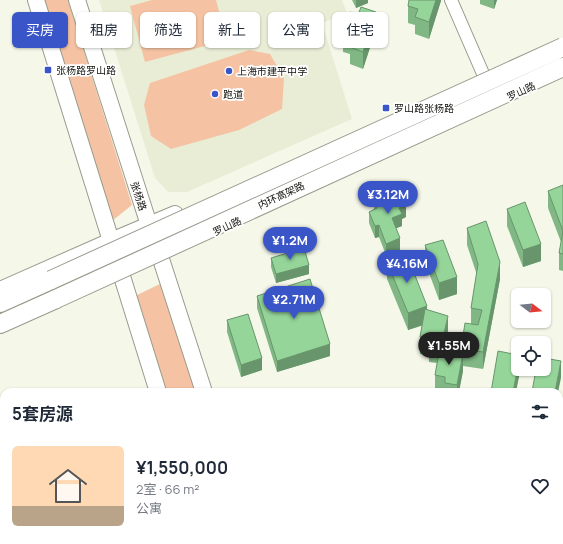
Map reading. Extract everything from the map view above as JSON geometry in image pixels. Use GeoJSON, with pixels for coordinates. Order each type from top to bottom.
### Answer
{"type":"FeatureCollection","features":[{"type":"Feature","properties":{"kind":"highway","name":"内环高架路"},"geometry":{"type":"LineString","coordinates":[[0,303],[563,47]]}},
{"type":"Feature","properties":{"kind":"highway","name":"内环高架路"},"geometry":{"type":"LineString","coordinates":[[0,324],[563,67]]}},
{"type":"Feature","properties":{"kind":"main road"},"geometry":{"type":"LineString","coordinates":[[36,0],[157,388]]}},
{"type":"Feature","properties":{"kind":"main road","name":"张杨路"},"geometry":{"type":"LineString","coordinates":[[77,0],[203,388]]}},
{"type":"Feature","properties":{"kind":"main road"},"geometry":{"type":"LineString","coordinates":[[0,290],[111,241],[149,226],[563,41]]}},
{"type":"Feature","properties":{"kind":"main road","name":"罗山路"},"geometry":{"type":"LineString","coordinates":[[0,331],[121,273],[563,72]]}},
{"type":"Feature","properties":{"kind":"street"},"geometry":{"type":"LineString","coordinates":[[451,0],[484,76]]}},
{"type":"Feature","properties":{"kind":"shaded area"},"geometry":{"type":"Polygon","coordinates":[[[44,0],[68,0],[76,26],[76,48],[83,48],[132,205],[112,221],[59,48],[68,48],[68,12],[48,12],[44,0]]]}},
{"type":"Feature","properties":{"kind":"shaded area","name":"上海市建平中学"},"geometry":{"type":"Polygon","coordinates":[[[99,0],[342,0],[347,12],[332,12],[332,19],[324,22],[324,12],[268,12],[268,48],[324,48],[324,29],[352,119],[187,192],[168,192],[155,178],[114,48],[132,48],[132,12],[103,12],[99,0]]]}},
{"type":"Feature","properties":{"kind":"shaded area"},"geometry":{"type":"Polygon","coordinates":[[[152,0],[216,0],[219,12],[204,12],[204,46],[145,62],[141,48],[196,48],[196,12],[140,12],[140,43],[130,6],[152,0]]]}},
{"type":"Feature","properties":{"kind":"shaded area","name":"跑道"},"geometry":{"type":"Polygon","coordinates":[[[249,50],[270,54],[284,78],[282,109],[239,130],[171,149],[151,136],[144,105],[150,83],[249,50]]]}},
{"type":"Feature","properties":{"kind":"shaded area"},"geometry":{"type":"Polygon","coordinates":[[[162,283],[196,388],[166,388],[135,296],[162,283]]]}},
{"type":"Feature","properties":{"kind":"building"},"geometry":{"type":"Polygon","coordinates":[[[409,0],[436,0],[429,22],[415,17],[418,9],[408,6],[409,0]]]}},
{"type":"Feature","properties":{"kind":"building"},"geometry":{"type":"Polygon","coordinates":[[[361,7],[376,12],[359,12],[361,7]]]}},
{"type":"Feature","properties":{"kind":"building"},"geometry":{"type":"Polygon","coordinates":[[[353,48],[364,48],[363,52],[353,48]]]}},
{"type":"Feature","properties":{"kind":"building"},"geometry":{"type":"Polygon","coordinates":[[[563,185],[563,231],[548,191],[563,185]]]}},
{"type":"Feature","properties":{"kind":"building"},"geometry":{"type":"Polygon","coordinates":[[[400,190],[406,205],[399,208],[402,214],[392,218],[400,238],[386,244],[379,225],[375,226],[369,212],[377,208],[374,201],[400,190]]]}},
{"type":"Feature","properties":{"kind":"building"},"geometry":{"type":"Polygon","coordinates":[[[525,202],[541,244],[523,250],[507,209],[525,202]]]}},
{"type":"Feature","properties":{"kind":"building"},"geometry":{"type":"Polygon","coordinates":[[[486,221],[500,262],[483,352],[461,349],[465,323],[478,325],[482,310],[471,308],[478,264],[467,228],[486,221]]]}},
{"type":"Feature","properties":{"kind":"building"},"geometry":{"type":"Polygon","coordinates":[[[563,231],[563,254],[559,253],[563,231]]]}},
{"type":"Feature","properties":{"kind":"building"},"geometry":{"type":"Polygon","coordinates":[[[443,240],[457,277],[439,283],[425,245],[443,240]]]}},
{"type":"Feature","properties":{"kind":"building"},"geometry":{"type":"Polygon","coordinates":[[[304,248],[309,265],[276,274],[271,258],[304,248]]]}},
{"type":"Feature","properties":{"kind":"building"},"geometry":{"type":"Polygon","coordinates":[[[407,255],[427,306],[408,313],[387,262],[407,255]]]}},
{"type":"Feature","properties":{"kind":"building"},"geometry":{"type":"Polygon","coordinates":[[[310,279],[330,344],[277,361],[257,296],[310,279]]]}},
{"type":"Feature","properties":{"kind":"building"},"geometry":{"type":"Polygon","coordinates":[[[425,309],[448,316],[441,346],[429,344],[430,338],[420,337],[425,309]]]}},
{"type":"Feature","properties":{"kind":"building"},"geometry":{"type":"Polygon","coordinates":[[[248,314],[262,358],[241,365],[227,320],[248,314]]]}},
{"type":"Feature","properties":{"kind":"building"},"geometry":{"type":"Polygon","coordinates":[[[440,347],[463,354],[457,385],[445,383],[445,377],[435,375],[440,347]]]}},
{"type":"Feature","properties":{"kind":"building"},"geometry":{"type":"Polygon","coordinates":[[[498,351],[511,354],[511,376],[516,376],[514,388],[492,388],[498,351]]]}},
{"type":"Feature","properties":{"kind":"building"},"geometry":{"type":"Polygon","coordinates":[[[551,359],[561,361],[556,388],[533,388],[535,376],[551,376],[551,359]]]}},
{"type":"Feature","properties":{"kind":"place","name":"张杨路罗山路"},"geometry":{"type":"Point","coordinates":[48,70]}},
{"type":"Feature","properties":{"kind":"place","name":"上海市建平中学"},"geometry":{"type":"Point","coordinates":[229,71]}},
{"type":"Feature","properties":{"kind":"place","name":"跑道"},"geometry":{"type":"Point","coordinates":[215,94]}},
{"type":"Feature","properties":{"kind":"place","name":"罗山路张杨路"},"geometry":{"type":"Point","coordinates":[386,108]}}]}
